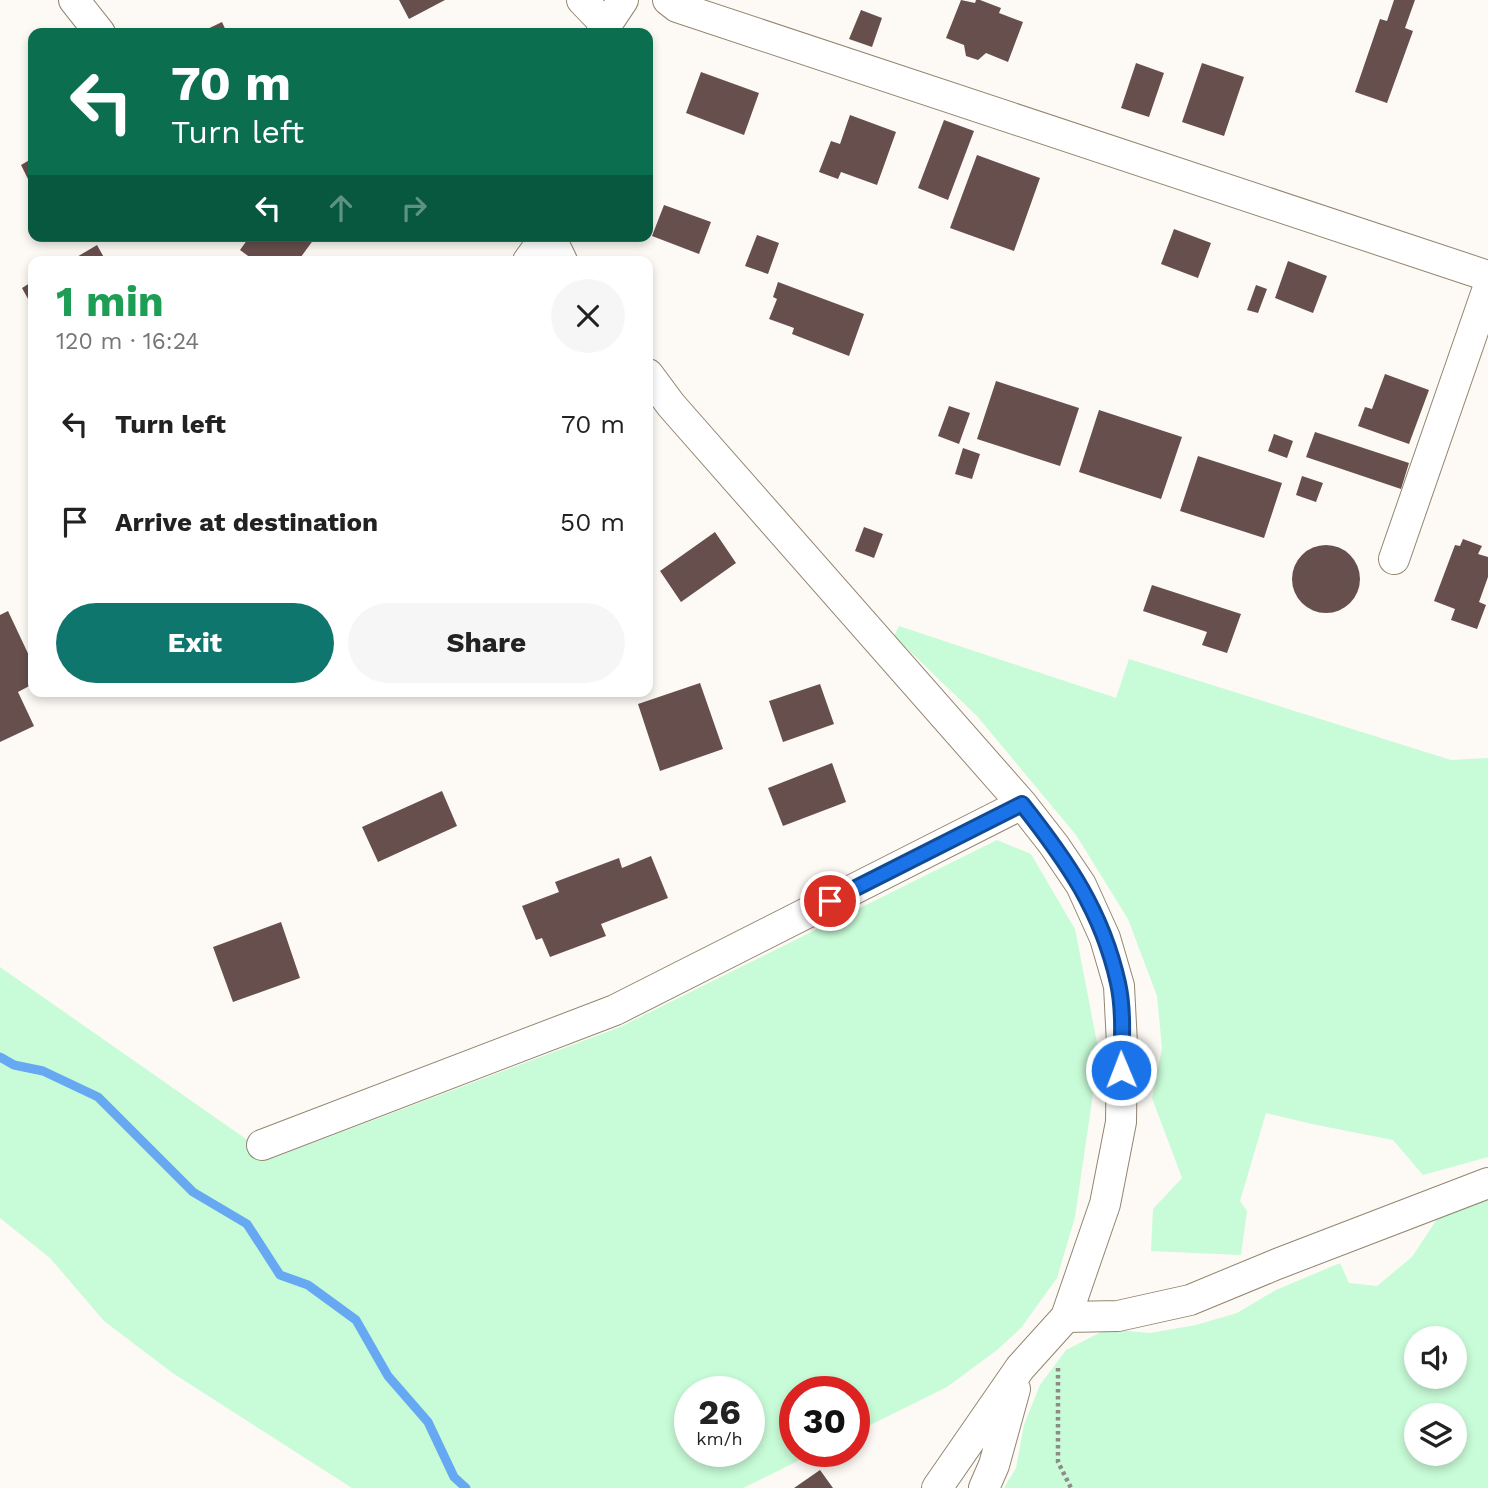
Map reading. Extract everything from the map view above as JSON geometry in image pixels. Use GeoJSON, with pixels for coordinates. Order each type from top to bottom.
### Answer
{"type":"FeatureCollection","features":[{"type":"Feature","properties":{"kind":"street"},"geometry":{"type":"LineString","coordinates":[[74,0],[96,28]]}},
{"type":"Feature","properties":{"kind":"street"},"geometry":{"type":"LineString","coordinates":[[582,0],[603,28]]}},
{"type":"Feature","properties":{"kind":"street"},"geometry":{"type":"LineString","coordinates":[[605,28],[623,0]]}},
{"type":"Feature","properties":{"kind":"street"},"geometry":{"type":"LineString","coordinates":[[668,0],[677,7],[1488,276]]}},
{"type":"Feature","properties":{"kind":"street"},"geometry":{"type":"LineString","coordinates":[[532,256],[543,242]]}},
{"type":"Feature","properties":{"kind":"street"},"geometry":{"type":"LineString","coordinates":[[1394,559],[1488,288]]}},
{"type":"Feature","properties":{"kind":"street"},"geometry":{"type":"LineString","coordinates":[[653,380],[690,426],[1022,804],[1054,845],[1081,885],[1105,938],[1119,986],[1122,1044],[1121,1122],[1105,1204],[1062,1321],[1020,1368],[937,1488]]}},
{"type":"Feature","properties":{"kind":"street"},"geometry":{"type":"LineString","coordinates":[[262,1145],[615,1010],[1022,804]]}},
{"type":"Feature","properties":{"kind":"street"},"geometry":{"type":"LineString","coordinates":[[1062,1321],[1118,1316],[1190,1300],[1488,1183]]}},
{"type":"Feature","properties":{"kind":"street"},"geometry":{"type":"LineString","coordinates":[[984,1488],[994,1465],[1020,1368]]}},
{"type":"Feature","properties":{"kind":"path"},"geometry":{"type":"LineString","coordinates":[[1062,1321],[1058,1462],[1071,1488]]}},
{"type":"Feature","properties":{"kind":"green space"},"geometry":{"type":"Polygon","coordinates":[[[899,626],[1116,698],[1129,659],[1451,760],[1488,758],[1488,1157],[1423,1175],[1393,1140],[1266,1113],[1240,1201],[1247,1211],[1241,1255],[1151,1251],[1153,1209],[1182,1178],[1152,1098],[1162,1048],[1157,996],[1128,919],[1076,835],[977,716],[894,636],[899,626]]]}},
{"type":"Feature","properties":{"kind":"green space"},"geometry":{"type":"Polygon","coordinates":[[[997,840],[1031,854],[1075,929],[1099,1053],[1075,1217],[1057,1278],[1021,1328],[997,1350],[947,1387],[870,1425],[870,1376],[779,1376],[779,1467],[786,1467],[743,1488],[352,1488],[174,1374],[104,1321],[50,1258],[0,1218],[0,967],[273,1158],[620,1027],[997,840]]]}},
{"type":"Feature","properties":{"kind":"green space"},"geometry":{"type":"Polygon","coordinates":[[[1488,1195],[1488,1488],[1004,1488],[1016,1468],[1024,1425],[1040,1385],[1066,1350],[1107,1329],[1150,1333],[1196,1325],[1237,1313],[1276,1290],[1340,1263],[1349,1283],[1377,1286],[1412,1257],[1437,1219],[1488,1195]]]}},
{"type":"Feature","properties":{"kind":"building"},"geometry":{"type":"Polygon","coordinates":[[[399,0],[445,0],[409,19],[399,0]]]}},
{"type":"Feature","properties":{"kind":"building"},"geometry":{"type":"Polygon","coordinates":[[[961,0],[975,3],[980,0],[1001,8],[999,13],[1023,22],[1008,62],[986,53],[978,60],[966,56],[964,45],[946,38],[961,0]]]}},
{"type":"Feature","properties":{"kind":"building"},"geometry":{"type":"Polygon","coordinates":[[[1394,0],[1415,0],[1405,28],[1413,31],[1387,103],[1355,92],[1380,19],[1387,21],[1394,0]]]}},
{"type":"Feature","properties":{"kind":"building"},"geometry":{"type":"Polygon","coordinates":[[[861,10],[882,18],[872,47],[849,39],[861,10]]]}},
{"type":"Feature","properties":{"kind":"building"},"geometry":{"type":"Polygon","coordinates":[[[222,22],[225,28],[209,28],[222,22]]]}},
{"type":"Feature","properties":{"kind":"building"},"geometry":{"type":"Polygon","coordinates":[[[1136,63],[1164,73],[1149,117],[1121,108],[1136,63]]]}},
{"type":"Feature","properties":{"kind":"building"},"geometry":{"type":"Polygon","coordinates":[[[1202,63],[1244,77],[1224,136],[1182,122],[1202,63]]]}},
{"type":"Feature","properties":{"kind":"building"},"geometry":{"type":"Polygon","coordinates":[[[701,72],[759,93],[744,135],[686,113],[701,72]]]}},
{"type":"Feature","properties":{"kind":"building"},"geometry":{"type":"Polygon","coordinates":[[[850,115],[896,132],[877,185],[841,172],[838,179],[819,172],[831,141],[840,144],[850,115]]]}},
{"type":"Feature","properties":{"kind":"building"},"geometry":{"type":"Polygon","coordinates":[[[944,120],[974,131],[948,200],[918,188],[944,120]]]}},
{"type":"Feature","properties":{"kind":"building"},"geometry":{"type":"Polygon","coordinates":[[[977,155],[1040,178],[1014,251],[950,228],[977,155]]]}},
{"type":"Feature","properties":{"kind":"building"},"geometry":{"type":"Polygon","coordinates":[[[28,161],[28,179],[21,165],[28,161]]]}},
{"type":"Feature","properties":{"kind":"building"},"geometry":{"type":"Polygon","coordinates":[[[664,205],[711,222],[699,254],[653,236],[664,205]]]}},
{"type":"Feature","properties":{"kind":"building"},"geometry":{"type":"Polygon","coordinates":[[[1174,229],[1211,243],[1198,278],[1161,264],[1174,229]]]}},
{"type":"Feature","properties":{"kind":"building"},"geometry":{"type":"Polygon","coordinates":[[[757,235],[779,243],[768,274],[745,266],[757,235]]]}},
{"type":"Feature","properties":{"kind":"building"},"geometry":{"type":"Polygon","coordinates":[[[246,242],[312,242],[302,256],[248,256],[240,250],[246,242]]]}},
{"type":"Feature","properties":{"kind":"building"},"geometry":{"type":"Polygon","coordinates":[[[97,245],[103,256],[78,256],[97,245]]]}},
{"type":"Feature","properties":{"kind":"building"},"geometry":{"type":"Polygon","coordinates":[[[1288,261],[1327,276],[1313,313],[1275,298],[1288,261]]]}},
{"type":"Feature","properties":{"kind":"building"},"geometry":{"type":"Polygon","coordinates":[[[778,282],[864,314],[849,356],[792,334],[794,328],[769,319],[777,299],[773,297],[778,282]]]}},
{"type":"Feature","properties":{"kind":"building"},"geometry":{"type":"Polygon","coordinates":[[[28,284],[28,299],[22,288],[28,284]]]}},
{"type":"Feature","properties":{"kind":"building"},"geometry":{"type":"Polygon","coordinates":[[[1256,285],[1267,289],[1258,313],[1247,310],[1256,285]]]}},
{"type":"Feature","properties":{"kind":"building"},"geometry":{"type":"Polygon","coordinates":[[[1385,374],[1429,390],[1409,444],[1358,426],[1365,407],[1372,409],[1385,374]]]}},
{"type":"Feature","properties":{"kind":"building"},"geometry":{"type":"Polygon","coordinates":[[[996,381],[1079,408],[1060,466],[977,439],[996,381]]]}},
{"type":"Feature","properties":{"kind":"building"},"geometry":{"type":"Polygon","coordinates":[[[949,406],[970,413],[959,444],[938,436],[949,406]]]}},
{"type":"Feature","properties":{"kind":"building"},"geometry":{"type":"Polygon","coordinates":[[[1099,410],[1182,437],[1161,499],[1079,472],[1099,410]]]}},
{"type":"Feature","properties":{"kind":"building"},"geometry":{"type":"Polygon","coordinates":[[[1315,432],[1409,463],[1401,489],[1306,457],[1315,432]]]}},
{"type":"Feature","properties":{"kind":"building"},"geometry":{"type":"Polygon","coordinates":[[[1274,434],[1293,441],[1287,458],[1268,451],[1274,434]]]}},
{"type":"Feature","properties":{"kind":"building"},"geometry":{"type":"Polygon","coordinates":[[[963,448],[980,454],[972,479],[955,474],[963,448]]]}},
{"type":"Feature","properties":{"kind":"building"},"geometry":{"type":"Polygon","coordinates":[[[1198,456],[1282,483],[1264,538],[1180,511],[1198,456]]]}},
{"type":"Feature","properties":{"kind":"building"},"geometry":{"type":"Polygon","coordinates":[[[1302,476],[1323,483],[1316,502],[1296,495],[1302,476]]]}},
{"type":"Feature","properties":{"kind":"building"},"geometry":{"type":"Polygon","coordinates":[[[864,527],[883,534],[874,558],[855,551],[864,527]]]}},
{"type":"Feature","properties":{"kind":"building"},"geometry":{"type":"Polygon","coordinates":[[[715,532],[736,563],[681,602],[660,571],[715,532]]]}},
{"type":"Feature","properties":{"kind":"building"},"geometry":{"type":"Polygon","coordinates":[[[1463,539],[1482,546],[1478,554],[1488,557],[1488,577],[1479,602],[1486,605],[1477,629],[1451,620],[1455,609],[1434,601],[1455,545],[1460,546],[1463,539]]]}},
{"type":"Feature","properties":{"kind":"building"},"geometry":{"type":"Polygon","coordinates":[[[1326,545],[1339,548],[1350,555],[1357,566],[1360,579],[1357,592],[1350,603],[1339,610],[1326,613],[1313,610],[1302,603],[1295,592],[1292,579],[1295,566],[1302,555],[1313,548],[1326,545]]]}},
{"type":"Feature","properties":{"kind":"building"},"geometry":{"type":"Polygon","coordinates":[[[1152,585],[1241,614],[1227,653],[1202,645],[1207,632],[1143,611],[1152,585]]]}},
{"type":"Feature","properties":{"kind":"building"},"geometry":{"type":"Polygon","coordinates":[[[8,611],[28,653],[28,687],[18,692],[34,726],[0,742],[0,615],[8,611]]]}},
{"type":"Feature","properties":{"kind":"building"},"geometry":{"type":"Polygon","coordinates":[[[700,683],[723,749],[660,771],[638,704],[700,683]]]}},
{"type":"Feature","properties":{"kind":"building"},"geometry":{"type":"Polygon","coordinates":[[[820,684],[834,724],[783,742],[769,701],[820,684]]]}},
{"type":"Feature","properties":{"kind":"building"},"geometry":{"type":"Polygon","coordinates":[[[832,763],[846,802],[783,826],[768,788],[832,763]]]}},
{"type":"Feature","properties":{"kind":"building"},"geometry":{"type":"Polygon","coordinates":[[[442,791],[457,826],[378,862],[362,827],[442,791]]]}},
{"type":"Feature","properties":{"kind":"building"},"geometry":{"type":"Polygon","coordinates":[[[651,856],[668,898],[601,924],[606,936],[550,957],[542,938],[536,940],[522,906],[559,892],[555,882],[619,858],[622,868],[651,856]]]}},
{"type":"Feature","properties":{"kind":"building"},"geometry":{"type":"Polygon","coordinates":[[[281,922],[300,978],[233,1002],[213,947],[281,922]]]}},
{"type":"Feature","properties":{"kind":"building"},"geometry":{"type":"Polygon","coordinates":[[[820,1470],[833,1488],[794,1488],[820,1470]]]}},
{"type":"Feature","properties":{"kind":"waterway"},"geometry":{"type":"LineString","coordinates":[[0,1057],[14,1065],[43,1071],[98,1097],[193,1192],[247,1224],[280,1275],[308,1285],[356,1320],[388,1376],[428,1422],[454,1477],[466,1488]]}},
{"type":"Feature","properties":{"kind":"route"},"geometry":{"type":"LineString","coordinates":[[830,901],[1022,804],[1081,885],[1105,938],[1119,986],[1121,1070]]}}]}
